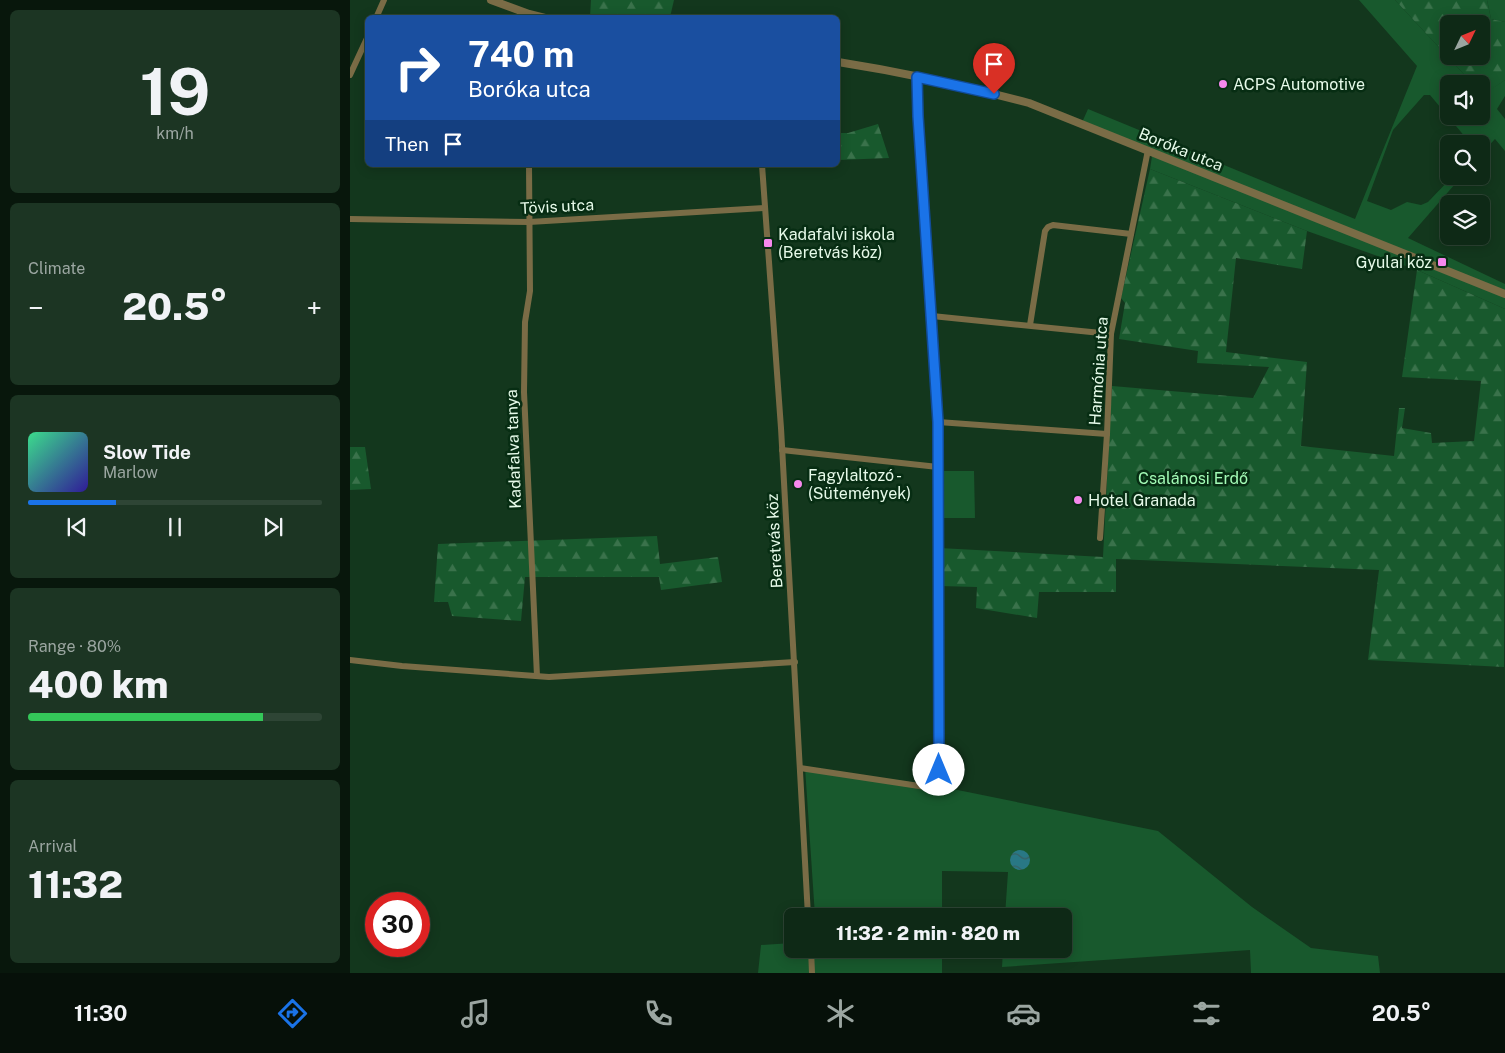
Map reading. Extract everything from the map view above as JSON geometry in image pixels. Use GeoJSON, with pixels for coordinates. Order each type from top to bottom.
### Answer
{"type":"FeatureCollection","features":[{"type":"Feature","properties":{"kind":"street"},"geometry":{"type":"LineString","coordinates":[[377,15],[384,0]]}},
{"type":"Feature","properties":{"kind":"street"},"geometry":{"type":"LineString","coordinates":[[491,0],[527,15]]}},
{"type":"Feature","properties":{"kind":"street"},"geometry":{"type":"LineString","coordinates":[[350,75],[365,42]]}},
{"type":"Feature","properties":{"kind":"street","name":"Boróka utca"},"geometry":{"type":"LineString","coordinates":[[840,62],[917,77],[1029,103],[1505,294]]}},
{"type":"Feature","properties":{"kind":"street"},"geometry":{"type":"LineString","coordinates":[[800,768],[939,790],[938,422],[917,77]]}},
{"type":"Feature","properties":{"kind":"street","name":"Harmónia utca"},"geometry":{"type":"LineString","coordinates":[[1100,538],[1111,334],[1148,150]]}},
{"type":"Feature","properties":{"kind":"street","name":"Kadafalva tanya"},"geometry":{"type":"LineString","coordinates":[[529,167],[530,291],[525,322],[524,392],[537,676]]}},
{"type":"Feature","properties":{"kind":"street","name":"Beretvás köz"},"geometry":{"type":"LineString","coordinates":[[762,167],[795,662],[808,908]]}},
{"type":"Feature","properties":{"kind":"street","name":"Tövis utca"},"geometry":{"type":"LineString","coordinates":[[350,219],[529,222],[765,208]]}},
{"type":"Feature","properties":{"kind":"street"},"geometry":{"type":"LineString","coordinates":[[1030,325],[1045,231],[1048,227],[1053,225],[1131,234]]}},
{"type":"Feature","properties":{"kind":"street"},"geometry":{"type":"LineString","coordinates":[[932,316],[1111,334]]}},
{"type":"Feature","properties":{"kind":"street"},"geometry":{"type":"LineString","coordinates":[[938,422],[1107,434]]}},
{"type":"Feature","properties":{"kind":"street"},"geometry":{"type":"LineString","coordinates":[[782,450],[938,467]]}},
{"type":"Feature","properties":{"kind":"street"},"geometry":{"type":"LineString","coordinates":[[350,660],[402,666],[537,676],[795,662]]}},
{"type":"Feature","properties":{"kind":"street"},"geometry":{"type":"LineString","coordinates":[[811,958],[812,973]]}},
{"type":"Feature","properties":{"kind":"green space"},"geometry":{"type":"Polygon","coordinates":[[[591,0],[674,0],[670,15],[590,15],[591,0]]]}},
{"type":"Feature","properties":{"kind":"green space"},"geometry":{"type":"Polygon","coordinates":[[[1359,0],[1395,0],[1440,48],[1440,65],[1455,65],[1465,75],[1440,75],[1440,107],[1430,95],[1424,95],[1393,130],[1367,201],[1391,210],[1407,202],[1421,205],[1428,202],[1444,185],[1454,185],[1445,195],[1440,195],[1440,201],[1408,238],[1505,284],[1505,309],[1417,270],[1307,231],[1150,169],[1152,156],[1080,127],[1088,109],[1355,219],[1417,66],[1359,0]]]}},
{"type":"Feature","properties":{"kind":"green space"},"geometry":{"type":"Polygon","coordinates":[[[1395,0],[1487,0],[1491,19],[1505,22],[1505,80],[1490,90],[1490,75],[1465,75],[1455,65],[1490,65],[1490,15],[1440,15],[1440,48],[1395,0]]]}},
{"type":"Feature","properties":{"kind":"green space"},"geometry":{"type":"Polygon","coordinates":[[[1487,0],[1505,0],[1505,22],[1491,19],[1487,0]]]}},
{"type":"Feature","properties":{"kind":"green space"},"geometry":{"type":"Polygon","coordinates":[[[1505,80],[1505,96],[1497,109],[1505,119],[1505,151],[1495,139],[1490,144],[1490,135],[1463,135],[1455,125],[1490,125],[1490,90],[1505,80]]]}},
{"type":"Feature","properties":{"kind":"green space"},"geometry":{"type":"Polygon","coordinates":[[[878,124],[889,158],[840,160],[840,133],[848,133],[878,124]]]}},
{"type":"Feature","properties":{"kind":"green space","name":"Csalánosi Erdő"},"geometry":{"type":"Polygon","coordinates":[[[1150,169],[1307,231],[1302,269],[1236,258],[1226,352],[1307,362],[1301,446],[1394,456],[1399,408],[1405,408],[1402,428],[1431,433],[1432,443],[1474,441],[1481,381],[1402,377],[1417,270],[1505,309],[1504,667],[1368,660],[1379,570],[1116,559],[1116,592],[1039,592],[1037,618],[976,608],[977,587],[940,586],[939,548],[1103,557],[1112,386],[1253,398],[1269,367],[1197,363],[1198,351],[1119,339],[1125,303],[1121,298],[1150,169]]]}},
{"type":"Feature","properties":{"kind":"green space"},"geometry":{"type":"Polygon","coordinates":[[[350,447],[365,447],[371,489],[350,490],[350,447]]]}},
{"type":"Feature","properties":{"kind":"green space"},"geometry":{"type":"Polygon","coordinates":[[[943,471],[974,471],[975,518],[943,518],[943,471]]]}},
{"type":"Feature","properties":{"kind":"green space"},"geometry":{"type":"Polygon","coordinates":[[[657,536],[660,564],[718,557],[722,582],[661,590],[659,577],[525,577],[521,621],[452,616],[448,602],[434,602],[438,544],[657,536]]]}},
{"type":"Feature","properties":{"kind":"green space"},"geometry":{"type":"Polygon","coordinates":[[[805,767],[938,786],[1158,831],[1252,907],[1311,948],[1378,956],[1380,973],[1251,973],[1250,950],[1002,967],[1002,958],[1072,958],[1072,908],[1006,908],[1008,872],[942,871],[942,908],[814,908],[805,767]]]}},
{"type":"Feature","properties":{"kind":"green space"},"geometry":{"type":"Polygon","coordinates":[[[784,944],[784,958],[942,958],[942,973],[758,973],[761,945],[784,944]]]}},
{"type":"Feature","properties":{"kind":"water"},"geometry":{"type":"Polygon","coordinates":[[[1020,850],[1027,853],[1030,860],[1027,867],[1020,870],[1013,867],[1010,860],[1013,853],[1020,850]]]}},
{"type":"Feature","properties":{"kind":"place","name":"ACPS Automotive"},"geometry":{"type":"Point","coordinates":[1223,84]}},
{"type":"Feature","properties":{"kind":"place","name":"Kadafalvi iskola (Beretvás köz)"},"geometry":{"type":"Point","coordinates":[768,243]}},
{"type":"Feature","properties":{"kind":"place","name":"Gyulai köz"},"geometry":{"type":"Point","coordinates":[1442,262]}},
{"type":"Feature","properties":{"kind":"place","name":"Fagylaltozó - (Sütemények)"},"geometry":{"type":"Point","coordinates":[798,484]}},
{"type":"Feature","properties":{"kind":"place","name":"Hotel Granada"},"geometry":{"type":"Point","coordinates":[1078,500]}},
{"type":"Feature","properties":{"kind":"route"},"geometry":{"type":"LineString","coordinates":[[939,770],[938,422],[917,77],[994,94]]}}]}
